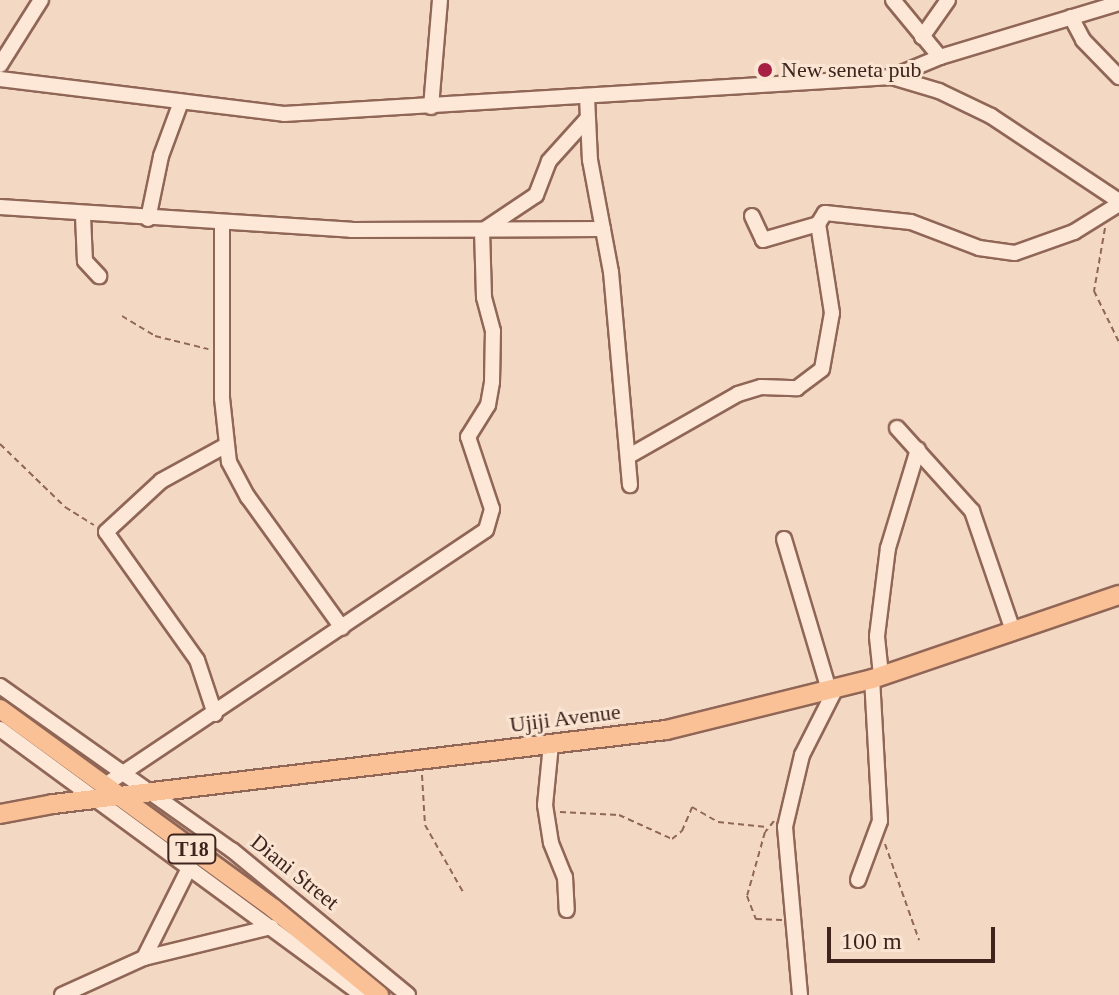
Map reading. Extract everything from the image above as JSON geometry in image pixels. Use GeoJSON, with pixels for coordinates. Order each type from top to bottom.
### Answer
{"type":"FeatureCollection","features":[{"type":"Feature","properties":{"kind":"main road","name":"Ujiji Avenue"},"geometry":{"type":"LineString","coordinates":[[0,814],[103,792],[122,795],[680,727],[877,677],[1119,595]]}},
{"type":"Feature","properties":{"kind":"main road"},"geometry":{"type":"LineString","coordinates":[[0,709],[103,792]]}},
{"type":"Feature","properties":{"kind":"main road","name":"T18"},"geometry":{"type":"LineString","coordinates":[[122,795],[352,988],[379,995]]}},
{"type":"Feature","properties":{"kind":"street"},"geometry":{"type":"LineString","coordinates":[[0,65],[41,0]]}},
{"type":"Feature","properties":{"kind":"street"},"geometry":{"type":"LineString","coordinates":[[431,107],[440,0]]}},
{"type":"Feature","properties":{"kind":"street"},"geometry":{"type":"LineString","coordinates":[[893,0],[940,57]]}},
{"type":"Feature","properties":{"kind":"street"},"geometry":{"type":"LineString","coordinates":[[922,37],[948,0]]}},
{"type":"Feature","properties":{"kind":"street"},"geometry":{"type":"LineString","coordinates":[[0,79],[284,114],[892,77],[940,57],[1117,2]]}},
{"type":"Feature","properties":{"kind":"street"},"geometry":{"type":"LineString","coordinates":[[1071,17],[1083,40],[1119,77]]}},
{"type":"Feature","properties":{"kind":"street"},"geometry":{"type":"LineString","coordinates":[[752,216],[763,240],[818,224],[831,211],[889,217],[941,229],[998,253],[1015,253],[1051,243],[1116,206],[991,116],[939,91],[892,77]]}},
{"type":"Feature","properties":{"kind":"street"},"geometry":{"type":"LineString","coordinates":[[587,97],[586,120],[603,229],[630,485]]}},
{"type":"Feature","properties":{"kind":"street"},"geometry":{"type":"LineString","coordinates":[[148,219],[161,156],[181,102]]}},
{"type":"Feature","properties":{"kind":"street"},"geometry":{"type":"LineString","coordinates":[[482,231],[536,195],[549,161],[586,120]]}},
{"type":"Feature","properties":{"kind":"street"},"geometry":{"type":"LineString","coordinates":[[0,207],[83,216],[222,224],[482,231],[603,229]]}},
{"type":"Feature","properties":{"kind":"street"},"geometry":{"type":"LineString","coordinates":[[83,216],[84,257],[99,276]]}},
{"type":"Feature","properties":{"kind":"street"},"geometry":{"type":"LineString","coordinates":[[222,224],[221,353],[225,446],[248,497],[342,628]]}},
{"type":"Feature","properties":{"kind":"street"},"geometry":{"type":"LineString","coordinates":[[629,456],[738,394],[761,387],[797,388],[822,369],[831,334],[831,305],[818,224]]}},
{"type":"Feature","properties":{"kind":"street"},"geometry":{"type":"LineString","coordinates":[[103,792],[123,775],[471,544],[489,523],[492,509],[468,437],[488,405],[492,382],[493,331],[484,297],[482,231]]}},
{"type":"Feature","properties":{"kind":"street"},"geometry":{"type":"LineString","coordinates":[[897,428],[951,483],[983,531],[1013,631]]}},
{"type":"Feature","properties":{"kind":"street"},"geometry":{"type":"LineString","coordinates":[[215,714],[197,660],[107,536],[106,528],[161,481],[225,446]]}},
{"type":"Feature","properties":{"kind":"street"},"geometry":{"type":"LineString","coordinates":[[858,880],[879,824],[877,636],[888,548],[918,449]]}},
{"type":"Feature","properties":{"kind":"street"},"geometry":{"type":"LineString","coordinates":[[784,539],[832,689],[808,739],[788,806],[790,920],[800,995]]}},
{"type":"Feature","properties":{"kind":"street","name":"Diani Street"},"geometry":{"type":"LineString","coordinates":[[0,686],[278,886],[408,995]]}},
{"type":"Feature","properties":{"kind":"street"},"geometry":{"type":"LineString","coordinates":[[0,729],[103,792],[190,866],[352,988]]}},
{"type":"Feature","properties":{"kind":"street"},"geometry":{"type":"LineString","coordinates":[[551,744],[546,813],[565,877],[567,910]]}},
{"type":"Feature","properties":{"kind":"street"},"geometry":{"type":"LineString","coordinates":[[144,958],[190,866]]}},
{"type":"Feature","properties":{"kind":"street"},"geometry":{"type":"LineString","coordinates":[[62,995],[144,958],[271,927]]}},
{"type":"Feature","properties":{"kind":"path"},"geometry":{"type":"LineString","coordinates":[[1116,206],[1094,291],[1119,342]]}},
{"type":"Feature","properties":{"kind":"path"},"geometry":{"type":"LineString","coordinates":[[122,316],[163,339],[221,353]]}},
{"type":"Feature","properties":{"kind":"path"},"geometry":{"type":"LineString","coordinates":[[0,444],[73,513],[106,528]]}},
{"type":"Feature","properties":{"kind":"path"},"geometry":{"type":"LineString","coordinates":[[422,758],[425,825],[463,892]]}},
{"type":"Feature","properties":{"kind":"path"},"geometry":{"type":"LineString","coordinates":[[788,806],[767,827],[748,882],[749,912],[756,919],[790,920]]}},
{"type":"Feature","properties":{"kind":"path"},"geometry":{"type":"LineString","coordinates":[[546,813],[573,810],[619,815],[668,839],[679,835],[692,807],[718,822],[767,827]]}},
{"type":"Feature","properties":{"kind":"path"},"geometry":{"type":"LineString","coordinates":[[879,824],[898,893],[919,940]]}},
{"type":"Feature","properties":{"kind":"place","name":"New seneta pub"},"geometry":{"type":"Point","coordinates":[765,70]}}]}
